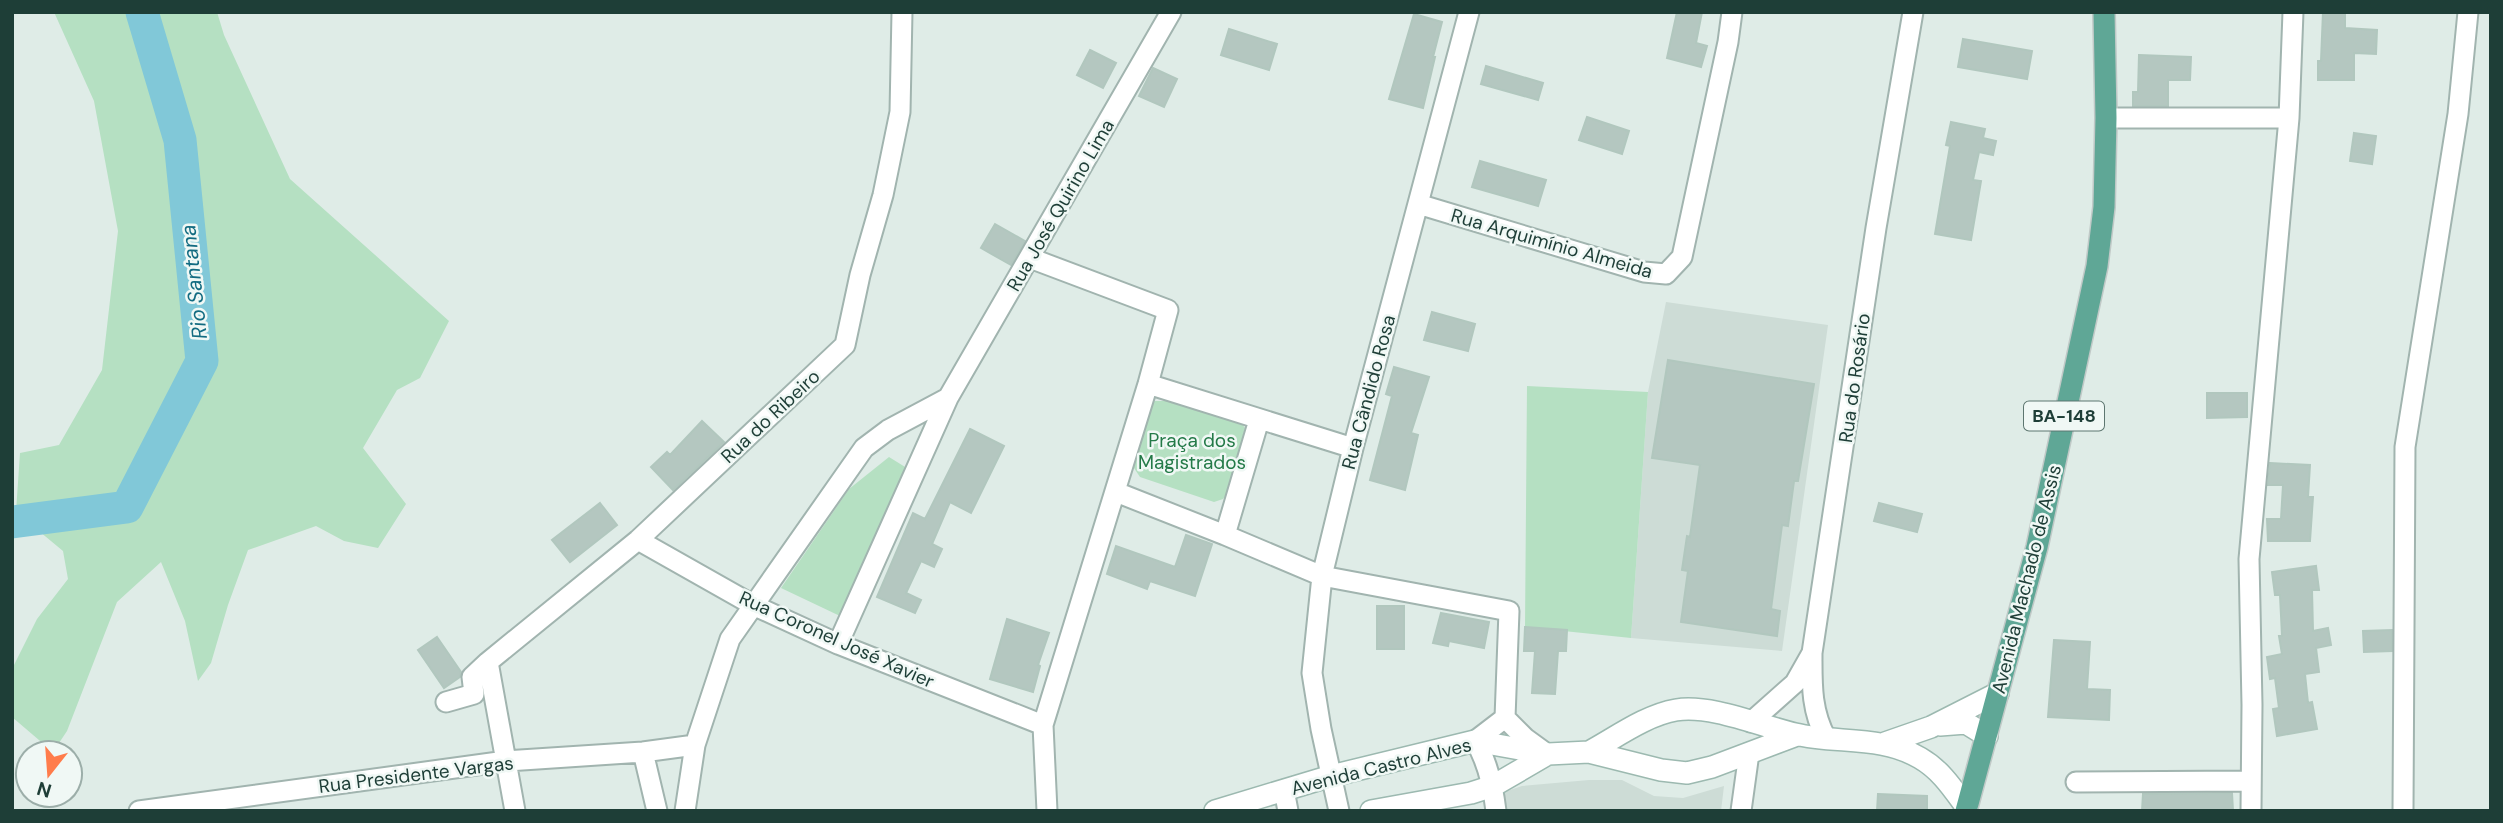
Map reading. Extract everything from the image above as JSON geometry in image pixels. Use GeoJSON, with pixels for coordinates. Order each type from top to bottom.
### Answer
{"type":"FeatureCollection","features":[{"type":"Feature","properties":{"kind":"main road","name":"Avenida Machado de Assis"},"geometry":{"type":"LineString","coordinates":[[1967,809],[2037,547],[2097,266],[2104,207],[2104,12]]}},
{"type":"Feature","properties":{"kind":"street","name":"Rua do Ribeiro"},"geometry":{"type":"LineString","coordinates":[[446,702],[474,694],[472,677],[638,540],[845,345],[860,275],[883,195],[900,112],[902,12]]}},
{"type":"Feature","properties":{"kind":"street","name":"Rua José Quirino Lima"},"geometry":{"type":"LineString","coordinates":[[838,644],[948,398],[1171,12]]}},
{"type":"Feature","properties":{"kind":"street","name":"Rua Cândido Rosa"},"geometry":{"type":"LineString","coordinates":[[1339,811],[1312,673],[1322,576],[1353,448],[1469,12]]}},
{"type":"Feature","properties":{"kind":"street","name":"Rua Arquimínio Almeida"},"geometry":{"type":"LineString","coordinates":[[1418,204],[1644,272],[1666,274],[1682,257],[1732,12]]}},
{"type":"Feature","properties":{"kind":"street","name":"Rua do Rosário"},"geometry":{"type":"LineString","coordinates":[[1752,722],[1795,683],[1812,653],[1876,228],[1913,12]]}},
{"type":"Feature","properties":{"kind":"street"},"geometry":{"type":"LineString","coordinates":[[2251,811],[2249,559],[2290,118],[2293,12]]}},
{"type":"Feature","properties":{"kind":"street"},"geometry":{"type":"LineString","coordinates":[[2403,811],[2405,447],[2458,114],[2468,12]]}},
{"type":"Feature","properties":{"kind":"street"},"geometry":{"type":"LineString","coordinates":[[2106,118],[2290,118]]}},
{"type":"Feature","properties":{"kind":"street"},"geometry":{"type":"LineString","coordinates":[[1030,258],[1168,310],[1116,492],[1043,725],[1047,811]]}},
{"type":"Feature","properties":{"kind":"street"},"geometry":{"type":"LineString","coordinates":[[1148,384],[1353,448]]}},
{"type":"Feature","properties":{"kind":"street"},"geometry":{"type":"LineString","coordinates":[[685,811],[695,745],[730,639],[864,448],[888,430],[948,398]]}},
{"type":"Feature","properties":{"kind":"street"},"geometry":{"type":"LineString","coordinates":[[1225,535],[1259,420]]}},
{"type":"Feature","properties":{"kind":"street"},"geometry":{"type":"LineString","coordinates":[[888,430],[910,438],[923,451]]}},
{"type":"Feature","properties":{"kind":"street"},"geometry":{"type":"LineString","coordinates":[[1116,492],[1322,576],[1509,611],[1505,718],[1525,738],[1548,754]]}},
{"type":"Feature","properties":{"kind":"street","name":"Rua Coronel José Xavier"},"geometry":{"type":"LineString","coordinates":[[638,540],[753,605],[838,644],[1043,725]]}},
{"type":"Feature","properties":{"kind":"street"},"geometry":{"type":"LineString","coordinates":[[1812,653],[1812,700],[1826,738]]}},
{"type":"Feature","properties":{"kind":"street"},"geometry":{"type":"LineString","coordinates":[[488,662],[515,811]]}},
{"type":"Feature","properties":{"kind":"street"},"geometry":{"type":"LineString","coordinates":[[1885,743],[1931,727],[1998,693]]}},
{"type":"Feature","properties":{"kind":"street","name":"Avenida Castro Alves"},"geometry":{"type":"LineString","coordinates":[[1589,752],[1648,720],[1674,710],[1700,709],[1797,735],[1885,743]]}},
{"type":"Feature","properties":{"kind":"street"},"geometry":{"type":"LineString","coordinates":[[1726,716],[1735,731],[1738,745],[1741,811]]}},
{"type":"Feature","properties":{"kind":"street"},"geometry":{"type":"LineString","coordinates":[[1496,811],[1493,786],[1475,741],[1505,718]]}},
{"type":"Feature","properties":{"kind":"street"},"geometry":{"type":"LineString","coordinates":[[1647,766],[1637,747],[1648,720]]}},
{"type":"Feature","properties":{"kind":"street"},"geometry":{"type":"LineString","coordinates":[[1931,727],[1966,723],[1987,736]]}},
{"type":"Feature","properties":{"kind":"street","name":"Avenida Castro Alves"},"geometry":{"type":"LineString","coordinates":[[1215,811],[1286,800],[1331,776],[1475,741],[1548,754],[1589,752],[1687,773],[1797,735]]}},
{"type":"Feature","properties":{"kind":"street"},"geometry":{"type":"LineString","coordinates":[[1885,743],[1920,757],[1942,774],[1967,809]]}},
{"type":"Feature","properties":{"kind":"street","name":"Rua Presidente Vargas"},"geometry":{"type":"LineString","coordinates":[[139,811],[506,761],[643,752],[695,745]]}},
{"type":"Feature","properties":{"kind":"street"},"geometry":{"type":"LineString","coordinates":[[643,752],[657,811]]}},
{"type":"Feature","properties":{"kind":"street","name":"Avenida Castro Alves"},"geometry":{"type":"LineString","coordinates":[[1371,811],[1471,793],[1493,786],[1548,754]]}},
{"type":"Feature","properties":{"kind":"street"},"geometry":{"type":"LineString","coordinates":[[1942,774],[1976,776]]}},
{"type":"Feature","properties":{"kind":"street"},"geometry":{"type":"LineString","coordinates":[[2076,782],[2250,781]]}},
{"type":"Feature","properties":{"kind":"shaded area"},"geometry":{"type":"Polygon","coordinates":[[[1666,302],[1828,325],[1782,651],[1631,638],[1648,392],[1666,302]]]}},
{"type":"Feature","properties":{"kind":"shaded area"},"geometry":{"type":"Polygon","coordinates":[[[1622,780],[1654,796],[1683,798],[1724,786],[1721,811],[1504,811],[1501,793],[1522,786],[1622,780]]]}},
{"type":"Feature","properties":{"kind":"green space"},"geometry":{"type":"Polygon","coordinates":[[[54,12],[217,12],[224,35],[290,179],[449,321],[420,378],[397,390],[363,448],[406,504],[378,548],[344,541],[316,526],[248,550],[211,663],[198,681],[185,621],[161,562],[117,602],[62,739],[38,739],[12,717],[12,669],[37,619],[68,579],[63,551],[16,512],[20,453],[59,445],[102,370],[118,231],[94,101],[54,12]]]}},
{"type":"Feature","properties":{"kind":"green space"},"geometry":{"type":"Polygon","coordinates":[[[1527,386],[1648,392],[1631,638],[1525,627],[1527,386]]]}},
{"type":"Feature","properties":{"kind":"green space","name":"Praça dos Magistrados"},"geometry":{"type":"Polygon","coordinates":[[[1155,401],[1168,401],[1239,420],[1245,428],[1227,494],[1223,499],[1214,502],[1140,477],[1134,468],[1133,460],[1148,406],[1155,401]]]}},
{"type":"Feature","properties":{"kind":"green space"},"geometry":{"type":"Polygon","coordinates":[[[889,457],[910,470],[840,616],[781,588],[849,489],[889,457]]]}},
{"type":"Feature","properties":{"kind":"building"},"geometry":{"type":"Polygon","coordinates":[[[1677,12],[1702,12],[1696,43],[1707,46],[1701,67],[1667,58],[1677,12]]]}},
{"type":"Feature","properties":{"kind":"building"},"geometry":{"type":"Polygon","coordinates":[[[2323,12],[2345,12],[2345,28],[2377,30],[2376,54],[2354,53],[2354,80],[2318,80],[2323,12]]]}},
{"type":"Feature","properties":{"kind":"building"},"geometry":{"type":"Polygon","coordinates":[[[1414,14],[1442,22],[1423,108],[1389,99],[1414,14]]]}},
{"type":"Feature","properties":{"kind":"building"},"geometry":{"type":"Polygon","coordinates":[[[1229,29],[1277,44],[1269,70],[1221,55],[1229,29]]]}},
{"type":"Feature","properties":{"kind":"building"},"geometry":{"type":"Polygon","coordinates":[[[1963,39],[2032,51],[2027,79],[1958,67],[1963,39]]]}},
{"type":"Feature","properties":{"kind":"building"},"geometry":{"type":"Polygon","coordinates":[[[1090,50],[1116,63],[1103,88],[1077,75],[1090,50]]]}},
{"type":"Feature","properties":{"kind":"building"},"geometry":{"type":"Polygon","coordinates":[[[2139,55],[2191,57],[2190,80],[2168,80],[2168,106],[2133,106],[2133,92],[2138,92],[2139,55]]]}},
{"type":"Feature","properties":{"kind":"building"},"geometry":{"type":"Polygon","coordinates":[[[1486,66],[1543,83],[1538,100],[1481,84],[1486,66]]]}},
{"type":"Feature","properties":{"kind":"building"},"geometry":{"type":"Polygon","coordinates":[[[1153,68],[1177,79],[1164,107],[1139,96],[1153,68]]]}},
{"type":"Feature","properties":{"kind":"building"},"geometry":{"type":"Polygon","coordinates":[[[1587,117],[1629,131],[1622,154],[1579,140],[1587,117]]]}},
{"type":"Feature","properties":{"kind":"building"},"geometry":{"type":"Polygon","coordinates":[[[1951,122],[1985,129],[1983,138],[1996,141],[1993,155],[1979,152],[1973,180],[1981,181],[1971,240],[1935,234],[1950,146],[1946,145],[1951,122]]]}},
{"type":"Feature","properties":{"kind":"building"},"geometry":{"type":"Polygon","coordinates":[[[2354,133],[2376,136],[2372,164],[2350,161],[2354,133]]]}},
{"type":"Feature","properties":{"kind":"building"},"geometry":{"type":"Polygon","coordinates":[[[1480,161],[1546,180],[1538,206],[1472,187],[1480,161]]]}},
{"type":"Feature","properties":{"kind":"building"},"geometry":{"type":"Polygon","coordinates":[[[995,224],[1025,241],[1011,265],[981,248],[995,224]]]}},
{"type":"Feature","properties":{"kind":"building"},"geometry":{"type":"Polygon","coordinates":[[[1432,312],[1475,324],[1468,351],[1424,340],[1432,312]]]}},
{"type":"Feature","properties":{"kind":"building"},"geometry":{"type":"Polygon","coordinates":[[[1668,360],[1814,384],[1798,481],[1794,481],[1788,526],[1782,525],[1771,609],[1780,611],[1777,636],[1681,622],[1688,571],[1682,570],[1687,536],[1690,537],[1700,465],[1652,458],[1668,360]]]}},
{"type":"Feature","properties":{"kind":"building"},"geometry":{"type":"Polygon","coordinates":[[[1394,367],[1429,377],[1411,433],[1418,435],[1405,490],[1370,480],[1392,396],[1386,394],[1394,367]]]}},
{"type":"Feature","properties":{"kind":"building"},"geometry":{"type":"Polygon","coordinates":[[[2207,393],[2247,393],[2247,417],[2207,418],[2207,393]]]}},
{"type":"Feature","properties":{"kind":"building"},"geometry":{"type":"Polygon","coordinates":[[[702,421],[724,442],[673,490],[651,467],[667,452],[670,455],[702,421]]]}},
{"type":"Feature","properties":{"kind":"building"},"geometry":{"type":"Polygon","coordinates":[[[970,429],[1004,446],[971,513],[950,502],[932,544],[942,549],[934,567],[921,561],[906,593],[921,600],[915,613],[877,597],[913,513],[925,519],[970,429]]]}},
{"type":"Feature","properties":{"kind":"building"},"geometry":{"type":"Polygon","coordinates":[[[2270,463],[2310,465],[2308,497],[2313,497],[2310,541],[2268,541],[2267,519],[2281,519],[2283,485],[2268,485],[2270,463]]]}},
{"type":"Feature","properties":{"kind":"building"},"geometry":{"type":"Polygon","coordinates":[[[600,503],[617,525],[570,562],[552,540],[600,503]]]}},
{"type":"Feature","properties":{"kind":"building"},"geometry":{"type":"Polygon","coordinates":[[[1879,503],[1922,514],[1917,532],[1874,521],[1879,503]]]}},
{"type":"Feature","properties":{"kind":"building"},"geometry":{"type":"Polygon","coordinates":[[[1186,535],[1212,544],[1195,596],[1150,581],[1147,589],[1107,574],[1116,546],[1175,567],[1186,535]]]}},
{"type":"Feature","properties":{"kind":"building"},"geometry":{"type":"Polygon","coordinates":[[[2316,566],[2319,590],[2312,590],[2313,631],[2328,628],[2331,645],[2316,648],[2319,672],[2305,674],[2308,703],[2312,702],[2317,729],[2277,736],[2273,709],[2279,708],[2275,678],[2270,679],[2267,657],[2282,654],[2279,636],[2282,636],[2280,595],[2275,595],[2272,572],[2316,566]]]}},
{"type":"Feature","properties":{"kind":"building"},"geometry":{"type":"Polygon","coordinates":[[[1377,606],[1404,606],[1404,649],[1377,649],[1377,606]]]}},
{"type":"Feature","properties":{"kind":"building"},"geometry":{"type":"Polygon","coordinates":[[[1441,613],[1489,622],[1484,648],[1449,641],[1448,646],[1433,643],[1441,613]]]}},
{"type":"Feature","properties":{"kind":"building"},"geometry":{"type":"Polygon","coordinates":[[[1007,619],[1049,633],[1038,665],[1040,666],[1033,692],[990,679],[1007,619]]]}},
{"type":"Feature","properties":{"kind":"building"},"geometry":{"type":"Polygon","coordinates":[[[1525,627],[1567,630],[1566,651],[1558,651],[1555,694],[1532,693],[1535,651],[1524,651],[1525,627]]]}},
{"type":"Feature","properties":{"kind":"building"},"geometry":{"type":"Polygon","coordinates":[[[2392,630],[2392,651],[2364,652],[2363,631],[2392,630]]]}},
{"type":"Feature","properties":{"kind":"building"},"geometry":{"type":"Polygon","coordinates":[[[437,637],[461,672],[460,677],[444,688],[418,650],[437,637]]]}},
{"type":"Feature","properties":{"kind":"building"},"geometry":{"type":"Polygon","coordinates":[[[2054,640],[2090,642],[2087,689],[2110,690],[2109,720],[2048,717],[2054,640]]]}},
{"type":"Feature","properties":{"kind":"building"},"geometry":{"type":"Polygon","coordinates":[[[2232,793],[2233,811],[2142,811],[2143,794],[2232,793]]]}},
{"type":"Feature","properties":{"kind":"building"},"geometry":{"type":"Polygon","coordinates":[[[1878,794],[1927,796],[1927,811],[1877,811],[1878,794]]]}},
{"type":"Feature","properties":{"kind":"waterway","name":"Rio Santana"},"geometry":{"type":"LineString","coordinates":[[12,522],[127,507],[202,361],[180,140],[142,12]]}}]}
